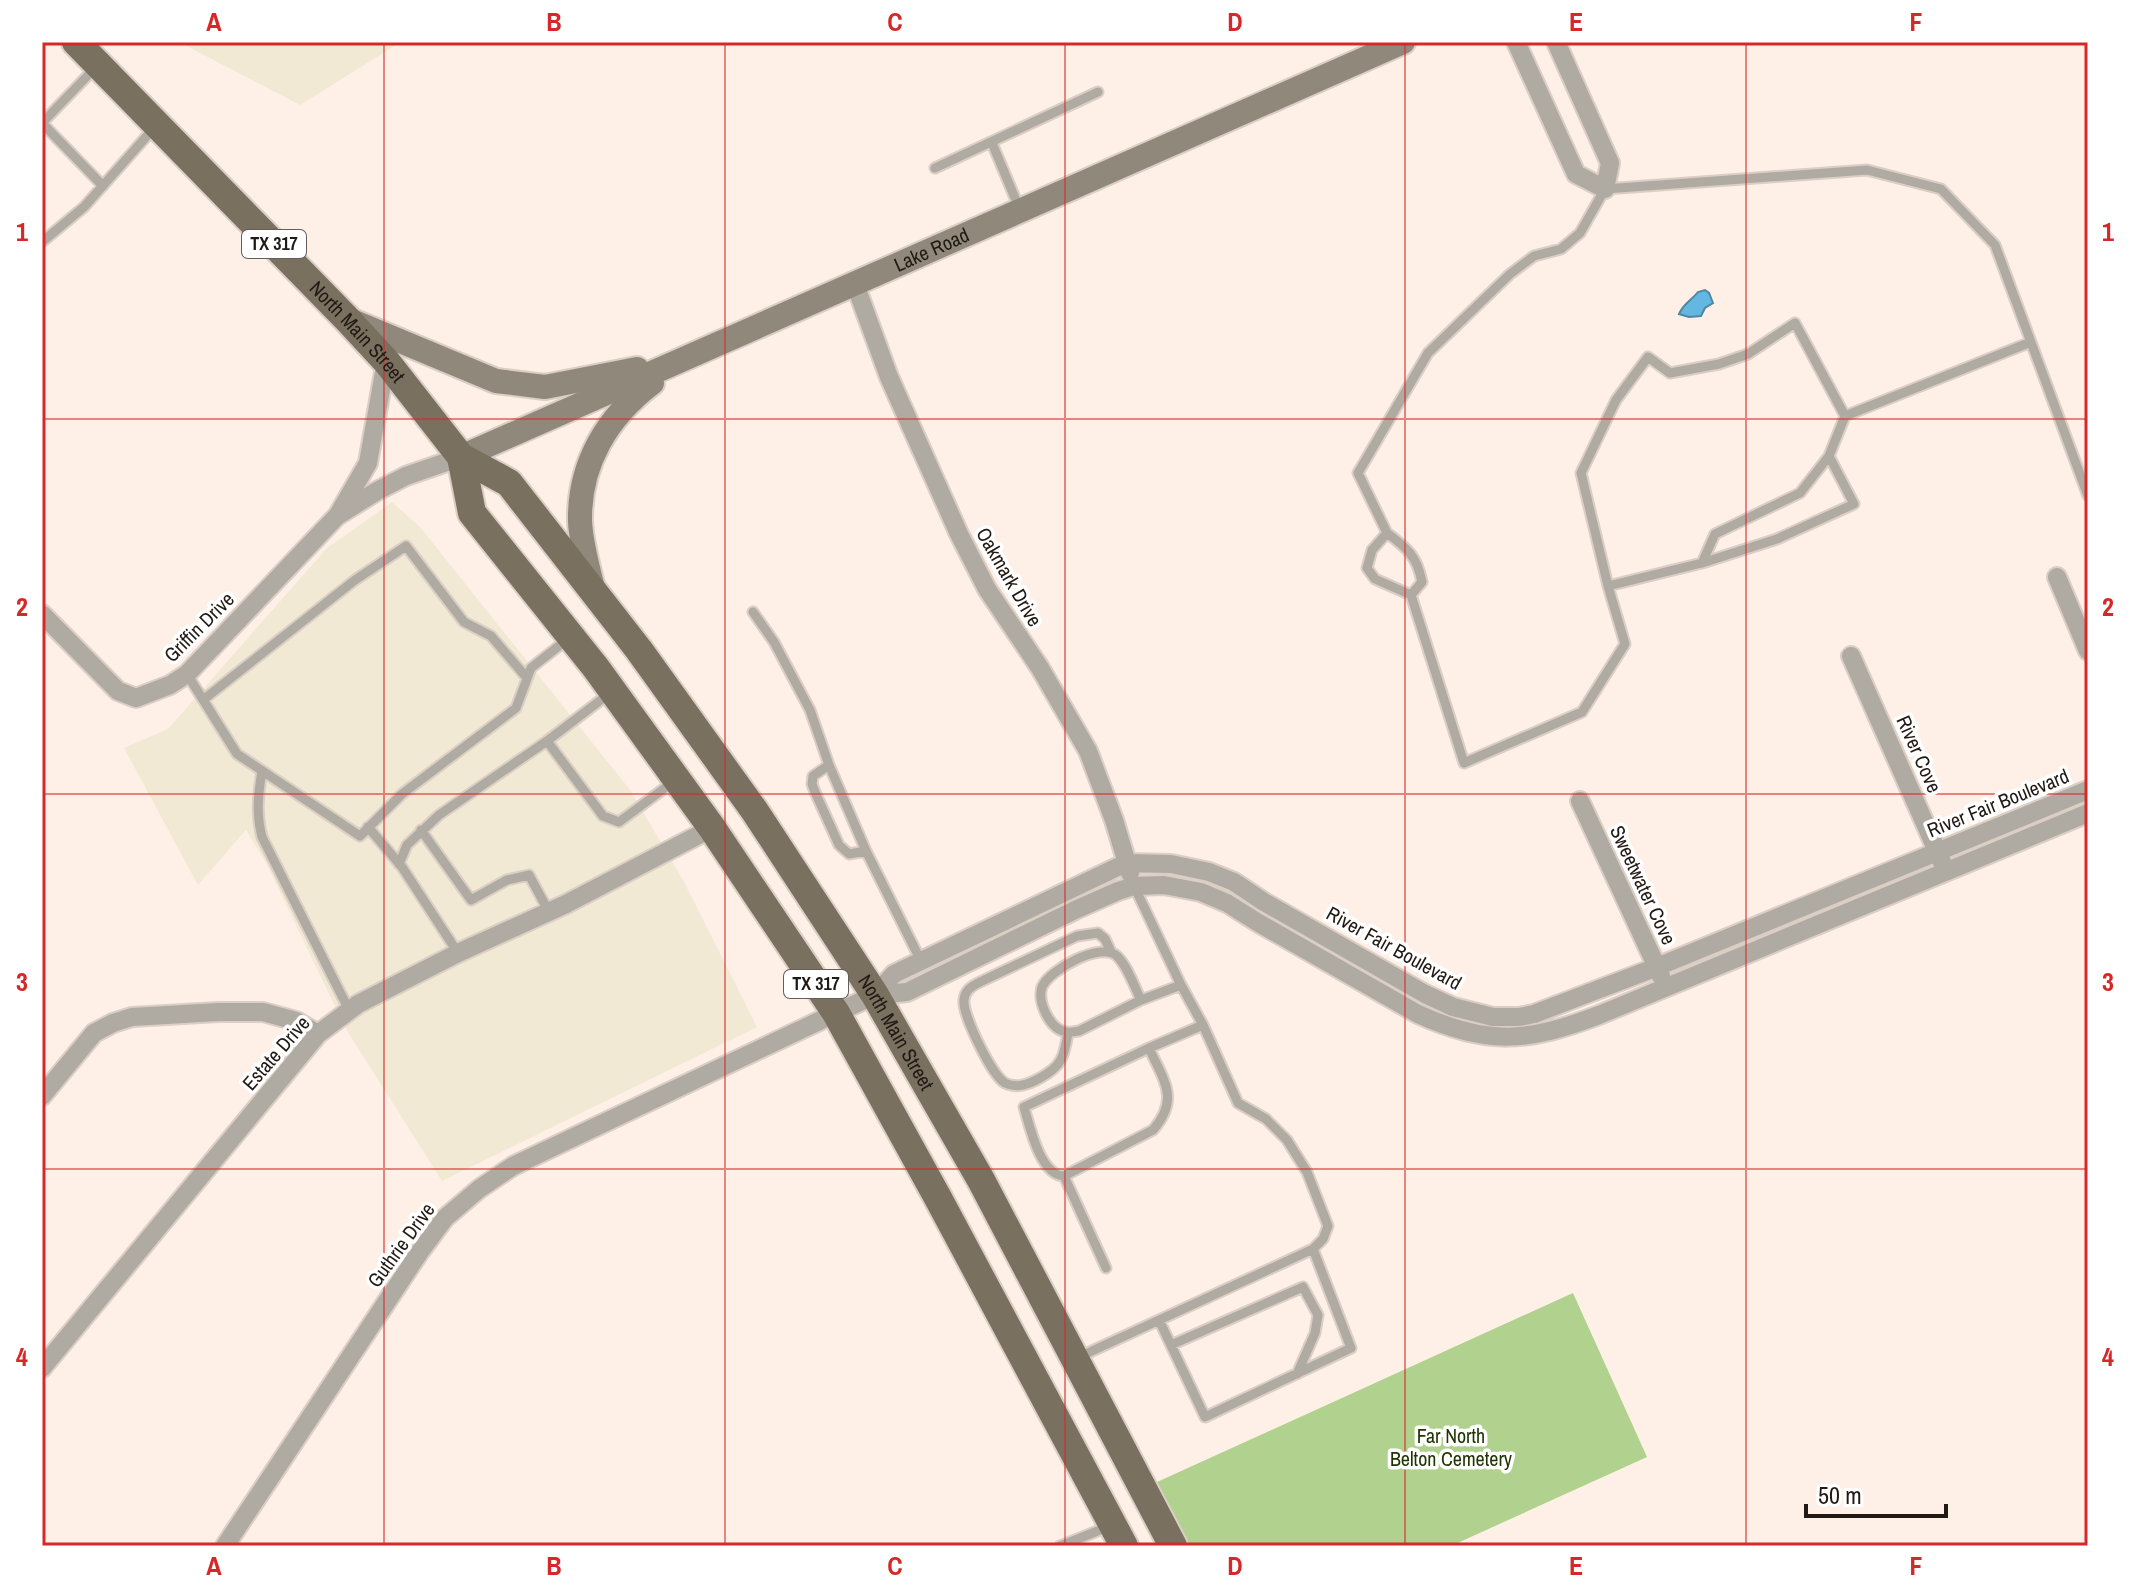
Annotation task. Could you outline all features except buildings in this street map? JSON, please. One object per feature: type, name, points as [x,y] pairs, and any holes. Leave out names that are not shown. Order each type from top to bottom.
[{"type":"main road","name":"North Main Street","points":[[76,42],[348,320],[386,361],[461,457],[509,483],[647,661],[754,810],[875,995],[981,1180],[1173,1546]]},
{"type":"main road","name":"Lake Road","points":[[461,457],[1403,42]]},
{"type":"main road","points":[[348,320],[496,381],[545,387],[683,360]]},
{"type":"main road","points":[[594,592],[580,524],[581,494],[590,460],[609,425],[632,398],[683,360]]},
{"type":"main road","name":"North Main Street","points":[[461,457],[472,513],[613,691],[712,828],[836,1013],[1119,1535]]},
{"type":"street","points":[[1516,42],[1576,174],[1605,189],[1610,163],[1556,42]]},
{"type":"street","points":[[1557,133],[1589,118]]},
{"type":"street","name":"Oakmark Drive","points":[[855,284],[889,377],[959,534],[987,589],[1040,668],[1088,751],[1134,886]]},
{"type":"street","name":"Griffin Drive","points":[[42,614],[118,691],[136,698],[170,685],[187,674],[337,516],[368,463],[386,361]]},
{"type":"street","name":"Griffin Drive","points":[[337,516],[406,476],[461,457]]},
{"type":"street","points":[[2057,577],[2088,651]]},
{"type":"street","name":"River Cove","points":[[1851,656],[1945,871]]},
{"type":"street","name":"River Fair Boulevard","points":[[875,995],[894,974],[1126,863],[1171,864],[1209,872],[1234,882],[1425,994],[1453,1007],[1493,1017],[1519,1017],[1657,967],[2088,790]]},
{"type":"street","name":"Sweetwater Cove","points":[[1580,801],[1667,987]]},
{"type":"street","name":"River Fair Boulevard","points":[[836,1013],[875,995],[907,992],[1075,910],[1134,886],[1164,885],[1201,892],[1227,903],[1418,1014],[1446,1027],[1475,1035],[1512,1038],[1572,1025],[2088,813]]},
{"type":"street","name":"Estate Drive","points":[[42,1368],[318,1034],[358,1004],[458,953],[549,912],[712,828]]},
{"type":"street","points":[[42,1096],[94,1033],[132,1017],[263,1012],[296,1021],[318,1034]]},
{"type":"street","name":"Guthrie Drive","points":[[234,1542],[419,1253],[445,1218],[513,1166],[836,1013]]},
{"type":"street","points":[[1488,1036],[1493,1017]]},
{"type":"lane","points":[[99,65],[42,123],[103,186]]},
{"type":"lane","points":[[935,168],[1098,92]]},
{"type":"lane","points":[[42,242],[84,207],[157,125]]},
{"type":"lane","points":[[992,143],[1021,211]]},
{"type":"lane","points":[[1411,595],[1422,582],[1420,568],[1410,550],[1387,533],[1358,473],[1428,353],[1510,274],[1534,256],[1561,249],[1580,233],[1605,189],[1867,170],[1941,189],[1995,245],[2088,496]]},
{"type":"lane","points":[[1387,533],[1372,550],[1367,568],[1375,579],[1411,595],[1464,763],[1582,712],[1625,644],[1581,473],[1616,400],[1648,357],[1670,373],[1719,364],[1748,354],[1795,323],[1845,416]]},
{"type":"lane","points":[[1702,563],[1715,534],[1800,493],[1829,456],[1845,416],[2031,342]]},
{"type":"lane","points":[[1608,586],[1702,563],[1777,539],[1854,504],[1829,456]]},
{"type":"lane","points":[[203,700],[355,580],[406,546],[464,622],[491,636],[527,678]]},
{"type":"lane","points":[[753,612],[774,642],[810,710],[829,765],[866,851],[921,961]]},
{"type":"lane","points":[[187,674],[237,754],[360,836],[402,794],[516,708],[531,668],[572,636]]},
{"type":"lane","points":[[399,864],[407,845],[439,815],[547,741],[613,691]]},
{"type":"lane","points":[[547,741],[603,816],[619,822],[677,779]]},
{"type":"lane","points":[[829,765],[813,776],[815,792],[839,845],[849,854],[866,851]]},
{"type":"lane","points":[[262,771],[257,802],[262,837],[349,1010]]},
{"type":"lane","points":[[368,827],[399,864],[458,953]]},
{"type":"lane","points":[[421,830],[471,900],[507,880],[529,875],[549,912]]},
{"type":"lane","points":[[1075,1358],[1313,1249],[1323,1239],[1328,1226],[1307,1172],[1287,1140],[1266,1119],[1238,1103],[1134,886]]},
{"type":"lane","points":[[1068,1033],[1065,1054],[1056,1067],[1024,1085],[1006,1084],[991,1066],[965,1011],[966,994],[974,985],[1077,936],[1092,932],[1105,939],[1111,952],[1124,966],[1141,1000]]},
{"type":"lane","points":[[1111,952],[1086,955],[1054,974],[1042,988],[1042,1005],[1055,1027],[1068,1033],[1079,1031],[1141,1000],[1181,985]]},
{"type":"lane","points":[[1149,1048],[1167,1088],[1168,1108],[1153,1130],[1064,1176],[1057,1176],[1049,1170],[1035,1144],[1024,1107],[1149,1048],[1203,1025]]},
{"type":"lane","points":[[1064,1176],[1106,1268]]},
{"type":"lane","points":[[1159,1320],[1205,1417],[1351,1348],[1313,1249]]},
{"type":"lane","points":[[1171,1345],[1303,1287],[1318,1315],[1315,1333],[1297,1374]]},
{"type":"lane","points":[[1060,1546],[1119,1535]]},
{"type":"shaded area","points":[[179,42],[401,42],[300,105]]},
{"type":"shaded area","points":[[392,502],[420,527],[630,790],[682,878],[757,1027],[442,1181],[346,1029],[265,861],[246,830],[198,885],[124,748],[168,729],[326,549]]},
{"type":"green space","name":"Far North Belton Cemetery","points":[[1573,1293],[1647,1457],[1451,1546],[1186,1546],[1157,1482]]},
{"type":"water","points":[[1705,290],[1713,303],[1705,308],[1701,316],[1679,314],[1698,292]]}]
